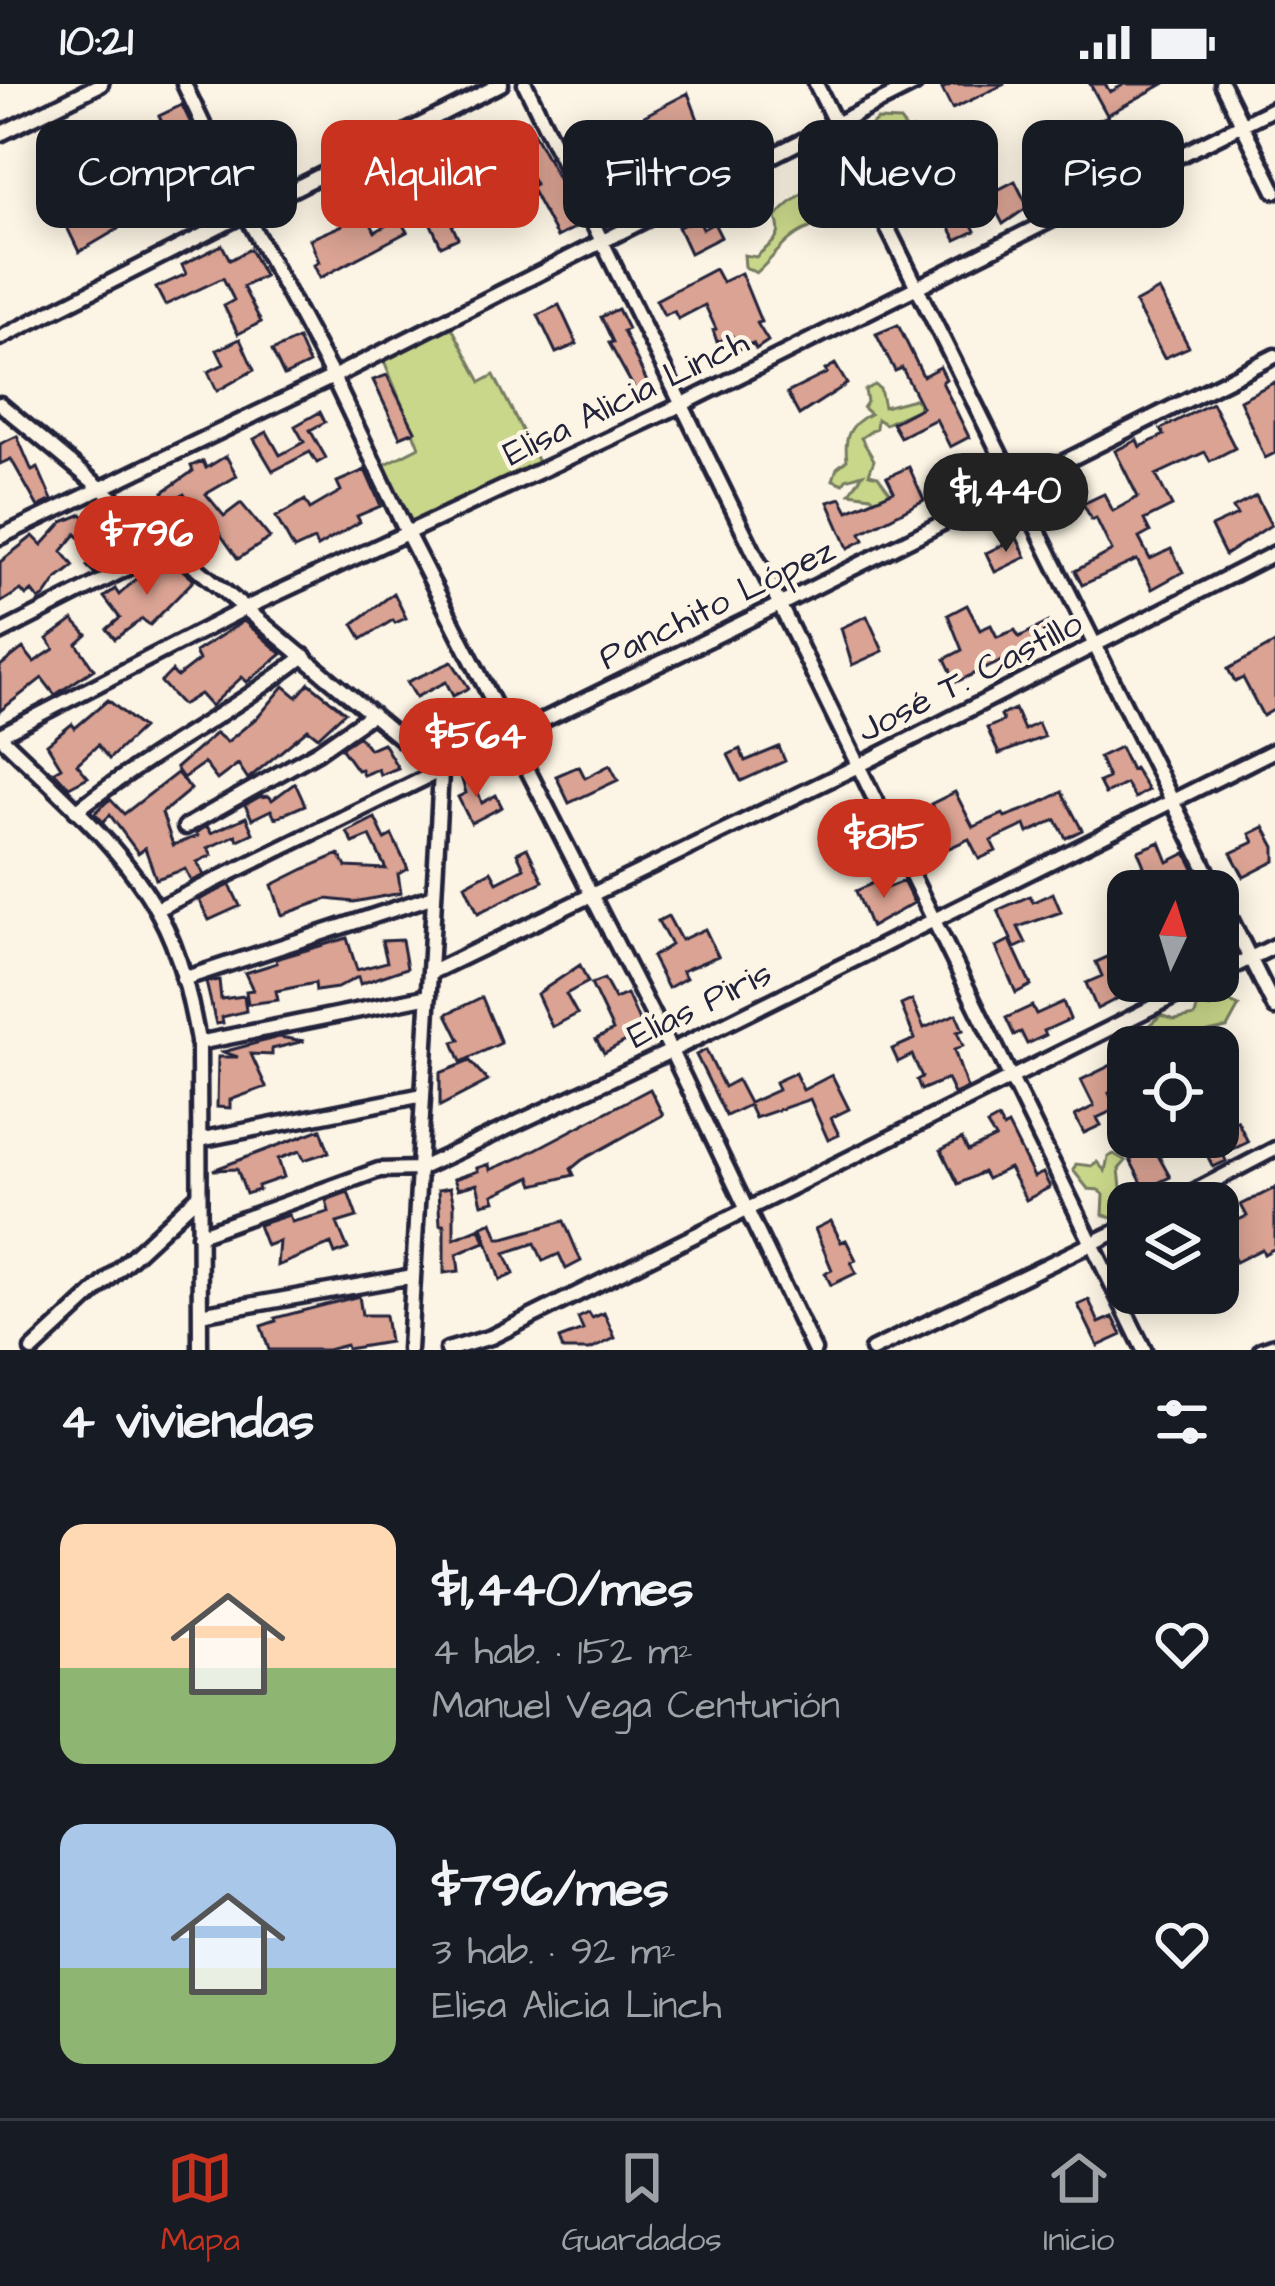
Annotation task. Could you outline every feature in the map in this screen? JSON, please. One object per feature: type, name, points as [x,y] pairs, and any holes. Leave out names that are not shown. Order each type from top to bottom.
[{"type":"street","points":[[0,134],[101,84]]},
{"type":"street","points":[[184,84],[201,120]]},
{"type":"street","points":[[297,187],[501,84]]},
{"type":"street","points":[[525,84],[1144,1350]]},
{"type":"street","points":[[816,84],[834,120]]},
{"type":"street","points":[[841,120],[915,84]]},
{"type":"street","points":[[1222,84],[1275,191]]},
{"type":"street","name":"Elisa Alicia Linch","points":[[0,735],[246,608],[681,405],[1275,108]]},
{"type":"street","points":[[0,537],[333,377],[798,142]]},
{"type":"street","points":[[0,338],[216,228]]},
{"type":"street","points":[[253,228],[593,894],[814,1350]]},
{"type":"street","points":[[886,228],[1206,870]]},
{"type":"street","name":"Panchito López","points":[[157,909],[1275,356]]},
{"type":"street","points":[[0,404],[441,772],[410,1350]]},
{"type":"street","points":[[0,633],[170,547]]},
{"type":"street","name":"José T. Castillo","points":[[430,973],[858,766],[1275,553]]},
{"type":"street","points":[[76,811],[260,691],[304,656]]},
{"type":"street","points":[[184,827],[319,751],[373,714]]},
{"type":"street","points":[[0,735],[141,883],[157,909],[183,979],[198,1043],[200,1350]]},
{"type":"street","name":"Elías Piris","points":[[200,1235],[379,1170],[419,1169],[671,1051],[1275,751]]},
{"type":"street","points":[[183,979],[434,896]]},
{"type":"street","points":[[1239,936],[1275,1008]]},
{"type":"street","points":[[1239,964],[1275,946]]},
{"type":"street","points":[[198,1043],[429,996]]},
{"type":"street","points":[[470,1350],[1163,1002]]},
{"type":"street","points":[[199,1140],[423,1095]]},
{"type":"street","points":[[1212,1182],[1275,1149]]},
{"type":"street","points":[[32,1350],[200,1195]]},
{"type":"street","points":[[872,1350],[1107,1236]]},
{"type":"street","points":[[200,1314],[413,1276]]},
{"type":"street","points":[[446,1350],[490,1337]]},
{"type":"street","points":[[1261,1350],[1275,1345]]},
{"type":"green space","points":[[798,196],[798,228],[810,228],[787,242],[756,273],[745,267],[744,255],[756,257],[775,240],[776,218]]},
{"type":"green space","points":[[450,324],[481,382],[494,375],[540,466],[412,526],[384,465],[419,447],[383,358]]},
{"type":"green space","points":[[875,385],[884,407],[914,399],[919,403],[918,409],[885,424],[877,419],[876,428],[861,438],[874,460],[869,474],[878,476],[893,496],[879,505],[871,496],[850,493],[863,474],[843,484],[833,480],[837,468],[847,460],[849,433],[870,414],[863,408],[865,390]]},
{"type":"green space","points":[[1225,1002],[1239,1006],[1228,1026],[1148,1026],[1161,1015],[1175,1020],[1195,1016],[1198,1004],[1210,1008]]},
{"type":"green space","points":[[1108,1158],[1126,1161],[1119,1169],[1120,1182],[1107,1182],[1107,1216],[1103,1215],[1104,1195],[1088,1189],[1073,1170],[1076,1164],[1097,1162],[1105,1171]]},
{"type":"building","points":[[953,84],[1005,84],[952,109],[942,89]]},
{"type":"building","points":[[1090,84],[1105,84],[1110,92],[1125,84],[1163,84],[1107,115]]},
{"type":"building","points":[[688,93],[698,120],[646,120],[644,116]]},
{"type":"building","points":[[182,105],[189,120],[161,120],[159,116]]},
{"type":"building","points":[[539,143],[563,188],[563,228],[574,228],[557,237],[539,204]]},
{"type":"building","points":[[1015,181],[1022,195],[1022,211],[1003,224],[998,214],[998,190]]},
{"type":"building","points":[[67,228],[117,228],[118,229],[79,252]]},
{"type":"building","points":[[336,228],[373,228],[375,232],[405,228],[407,232],[320,278],[310,239]]},
{"type":"building","points":[[433,228],[453,228],[458,238],[441,246]]},
{"type":"building","points":[[678,228],[716,228],[721,237],[690,253]]},
{"type":"building","points":[[950,228],[974,228],[975,231],[956,240]]},
{"type":"building","points":[[222,245],[230,260],[250,249],[264,276],[243,287],[261,322],[238,334],[224,306],[234,300],[223,278],[165,305],[156,288],[186,274],[182,265]]},
{"type":"building","points":[[715,269],[722,282],[741,273],[768,341],[756,349],[753,343],[739,349],[732,336],[717,342],[705,305],[678,319],[674,311],[664,315],[656,300]]},
{"type":"building","points":[[1159,290],[1189,347],[1164,358],[1135,303]]},
{"type":"building","points":[[559,305],[577,344],[556,353],[538,315]]},
{"type":"building","points":[[618,309],[648,384],[635,390],[609,343],[613,342],[601,317]]},
{"type":"building","points":[[898,325],[923,376],[940,367],[946,379],[942,382],[969,437],[950,447],[936,419],[900,437],[892,423],[922,407],[902,368],[895,371],[876,334]]},
{"type":"building","points":[[240,339],[254,370],[217,391],[208,372],[224,364],[217,350]]},
{"type":"building","points":[[298,339],[309,364],[284,376],[272,351]]},
{"type":"building","points":[[835,364],[847,384],[799,415],[787,393]]},
{"type":"building","points":[[387,375],[415,431],[400,437],[373,380]]},
{"type":"building","points":[[1275,382],[1275,453],[1265,458],[1240,400]]},
{"type":"building","points":[[1212,403],[1235,448],[1210,461],[1205,452],[1156,475],[1172,506],[1144,520],[1150,532],[1139,538],[1150,559],[1171,549],[1183,572],[1152,589],[1137,560],[1082,585],[1075,571],[1112,551],[1096,518],[1092,520],[1083,504],[1104,494],[1113,511],[1138,497],[1115,451],[1137,440],[1140,447],[1164,435],[1161,429]]},
{"type":"building","points":[[320,412],[325,422],[310,430],[326,458],[317,463],[310,452],[273,471],[254,439],[267,432],[280,455],[304,442],[295,426]]},
{"type":"building","points":[[17,436],[32,471],[38,468],[52,500],[38,507],[11,459],[0,464],[0,444]]},
{"type":"building","points":[[226,456],[237,476],[206,494],[224,516],[241,503],[270,538],[238,559],[198,503],[192,507],[184,494],[170,503],[163,492],[193,471],[191,466],[203,461],[206,468]]},
{"type":"building","points":[[909,467],[924,500],[861,533],[864,540],[848,548],[828,502],[841,498],[848,511],[894,491],[887,477]]},
{"type":"building","points":[[365,470],[381,506],[357,516],[360,522],[317,547],[314,540],[294,549],[276,517],[305,500],[310,509],[341,491],[337,482]]},
{"type":"building","points":[[1256,496],[1271,525],[1225,555],[1211,527],[1237,515],[1233,508]]},
{"type":"building","points":[[111,510],[121,519],[115,526],[129,541],[102,569],[94,573],[87,566],[97,556],[76,534],[62,551],[74,566],[45,596],[39,600],[32,591],[26,596],[21,590],[0,603],[0,562],[33,536],[42,545],[63,522],[82,514],[89,521],[99,512],[104,518]]},
{"type":"building","points":[[1017,538],[1026,557],[995,572],[986,553]]},
{"type":"building","points":[[170,559],[194,580],[150,625],[142,619],[115,639],[107,629],[120,618],[104,597],[115,589],[119,595],[138,577],[144,584]]},
{"type":"building","points":[[394,593],[406,618],[393,620],[362,639],[353,624]]},
{"type":"building","points":[[967,605],[980,630],[991,625],[997,637],[1015,630],[1019,637],[1049,622],[1055,637],[956,682],[945,659],[962,650],[948,615]]},
{"type":"building","points":[[867,616],[883,651],[852,665],[841,628]]},
{"type":"building","points":[[73,620],[87,635],[77,644],[94,669],[55,695],[42,678],[0,711],[0,666],[23,648],[34,662],[54,649],[47,639]]},
{"type":"building","points":[[244,621],[282,654],[247,682],[242,677],[211,706],[200,694],[182,705],[161,682],[172,671],[177,677],[199,660],[195,652]]},
{"type":"building","points":[[1275,643],[1275,709],[1263,716],[1243,678],[1235,682],[1228,669]]},
{"type":"building","points":[[452,662],[469,688],[453,696],[446,682],[416,697],[407,682]]},
{"type":"building","points":[[309,683],[345,712],[318,737],[308,729],[248,779],[238,764],[217,780],[204,763],[183,778],[176,768],[216,733],[227,742],[259,716],[284,686],[297,697]]},
{"type":"building","points":[[108,700],[142,728],[109,759],[98,745],[77,764],[88,777],[69,787],[54,771],[61,767],[47,744]]},
{"type":"building","points":[[1015,709],[1024,730],[1038,723],[1044,737],[999,754],[987,728]]},
{"type":"building","points":[[359,736],[369,749],[383,743],[398,768],[363,775],[341,748]]},
{"type":"building","points":[[779,747],[785,761],[741,781],[728,755],[740,749],[745,761]]},
{"type":"building","points":[[1120,747],[1148,790],[1135,798],[1126,784],[1105,794],[1099,782],[1108,778],[1099,757]]},
{"type":"building","points":[[610,765],[618,780],[569,803],[556,776],[579,766],[585,778]]},
{"type":"building","points":[[470,770],[482,803],[496,795],[502,807],[471,823],[458,797],[466,793],[460,773]]},
{"type":"building","points":[[177,773],[191,789],[162,813],[173,845],[198,836],[207,826],[211,833],[246,817],[253,833],[208,848],[212,855],[197,862],[204,875],[191,881],[185,869],[156,879],[145,848],[138,853],[110,815],[103,822],[95,813],[110,799],[124,814]]},
{"type":"building","points":[[295,783],[305,805],[275,818],[271,810],[252,819],[245,805],[259,797],[272,800]]},
{"type":"building","points":[[955,792],[973,827],[1062,792],[1082,830],[1066,838],[1056,820],[1028,833],[1025,825],[991,841],[996,851],[979,859],[969,839],[949,848],[931,804]]},
{"type":"building","points":[[375,818],[385,839],[392,835],[408,869],[398,874],[401,893],[354,902],[327,899],[282,915],[272,885],[304,869],[339,854],[346,867],[386,869],[370,836],[353,843],[347,832]]},
{"type":"building","points":[[1264,827],[1275,847],[1275,861],[1244,877],[1231,853],[1254,842],[1250,834]]},
{"type":"building","points":[[1160,842],[1168,862],[1186,853],[1194,870],[1135,870],[1144,866],[1138,851]]},
{"type":"building","points":[[527,848],[543,881],[478,913],[465,885],[491,871],[497,882],[524,868],[517,853]]},
{"type":"building","points":[[880,880],[884,889],[903,881],[914,903],[871,927],[856,891]]},
{"type":"building","points":[[230,885],[240,906],[209,920],[199,900]]},
{"type":"building","points":[[1053,893],[1061,912],[1018,927],[1026,943],[1015,948],[998,910],[1030,896],[1033,902]]},
{"type":"building","points":[[668,916],[681,940],[705,929],[718,956],[682,971],[686,978],[668,988],[652,957],[671,945],[658,921]]},
{"type":"building","points":[[347,938],[357,970],[387,962],[382,941],[402,940],[407,968],[360,984],[358,977],[337,988],[316,991],[315,983],[276,991],[278,1000],[248,1004],[246,991],[253,990],[245,973]]},
{"type":"building","points":[[1010,940],[1031,985],[1016,993],[996,947]]},
{"type":"building","points":[[1107,957],[1111,1002],[1097,1009],[1086,983],[1102,976],[1096,962]]},
{"type":"building","points":[[580,965],[588,982],[566,994],[577,1014],[552,1027],[537,994]]},
{"type":"building","points":[[604,979],[615,999],[627,994],[647,1039],[637,1044],[633,1037],[604,1053],[596,1039],[613,1030],[591,984]]},
{"type":"building","points":[[219,980],[221,999],[244,996],[246,1011],[222,1017],[223,1023],[216,1024],[206,982]]},
{"type":"building","points":[[482,997],[501,1043],[461,1062],[453,1042],[460,1040],[447,1014]]},
{"type":"building","points":[[912,1000],[924,1028],[956,1014],[963,1046],[954,1050],[967,1088],[954,1094],[947,1079],[921,1090],[917,1080],[922,1077],[912,1055],[898,1062],[892,1049],[915,1039],[901,1005]]},
{"type":"building","points":[[1063,1002],[1070,1019],[1027,1044],[1021,1032],[1014,1035],[1006,1018],[1032,1006],[1036,1014]]},
{"type":"building","points":[[279,1037],[304,1041],[272,1049],[272,1055],[251,1054],[266,1087],[230,1100],[230,1108],[217,1107],[218,1057],[238,1057],[223,1052]]},
{"type":"building","points":[[706,1050],[724,1087],[737,1080],[749,1103],[778,1090],[775,1082],[795,1073],[803,1090],[832,1075],[849,1109],[831,1118],[839,1135],[828,1140],[810,1099],[755,1118],[749,1105],[726,1116],[696,1055]]},
{"type":"building","points":[[470,1061],[488,1081],[440,1106],[440,1073]]},
{"type":"building","points":[[1107,1067],[1107,1113],[1097,1118],[1101,1125],[1084,1133],[1075,1116],[1094,1106],[1081,1080]]},
{"type":"building","points":[[650,1089],[663,1115],[582,1160],[571,1169],[574,1175],[534,1185],[531,1177],[493,1195],[495,1201],[482,1204],[477,1184],[458,1189],[454,1179],[521,1157]]},
{"type":"building","points":[[998,1119],[1003,1128],[1008,1125],[1034,1177],[1043,1173],[1050,1187],[1026,1200],[1009,1168],[987,1179],[983,1172],[958,1184],[941,1150],[962,1139],[968,1151],[995,1138],[987,1125]]},
{"type":"building","points":[[1239,1124],[1248,1142],[1239,1146]]},
{"type":"building","points":[[321,1129],[329,1152],[304,1160],[300,1151],[278,1159],[284,1177],[258,1186],[259,1190],[246,1194],[237,1169],[213,1170]]},
{"type":"building","points":[[1160,1158],[1170,1177],[1141,1182],[1130,1160]]},
{"type":"building","points":[[1208,1158],[1225,1158],[1226,1161],[1213,1167]]},
{"type":"building","points":[[450,1188],[454,1239],[480,1228],[485,1242],[457,1254],[459,1271],[444,1273],[438,1190]]},
{"type":"building","points":[[1275,1188],[1275,1248],[1239,1260],[1239,1220],[1247,1216],[1241,1205]]},
{"type":"building","points":[[348,1192],[357,1217],[337,1223],[348,1249],[335,1254],[331,1244],[277,1266],[279,1241],[266,1246],[258,1225],[289,1215],[292,1222],[329,1212],[326,1200]]},
{"type":"building","points":[[564,1221],[581,1261],[566,1269],[559,1254],[543,1261],[535,1243],[505,1253],[514,1274],[500,1280],[482,1226],[492,1222],[498,1238],[504,1238]]},
{"type":"building","points":[[831,1221],[856,1260],[851,1262],[856,1273],[831,1285],[825,1273],[832,1270],[815,1229]]},
{"type":"building","points":[[359,1296],[362,1315],[385,1315],[389,1342],[347,1349],[346,1345],[327,1350],[269,1350],[261,1326]]},
{"type":"building","points":[[1089,1300],[1099,1323],[1113,1317],[1122,1335],[1098,1346],[1078,1305]]},
{"type":"building","points":[[589,1313],[592,1318],[604,1313],[615,1338],[590,1350],[563,1350],[559,1339],[583,1330],[578,1318]]}]
